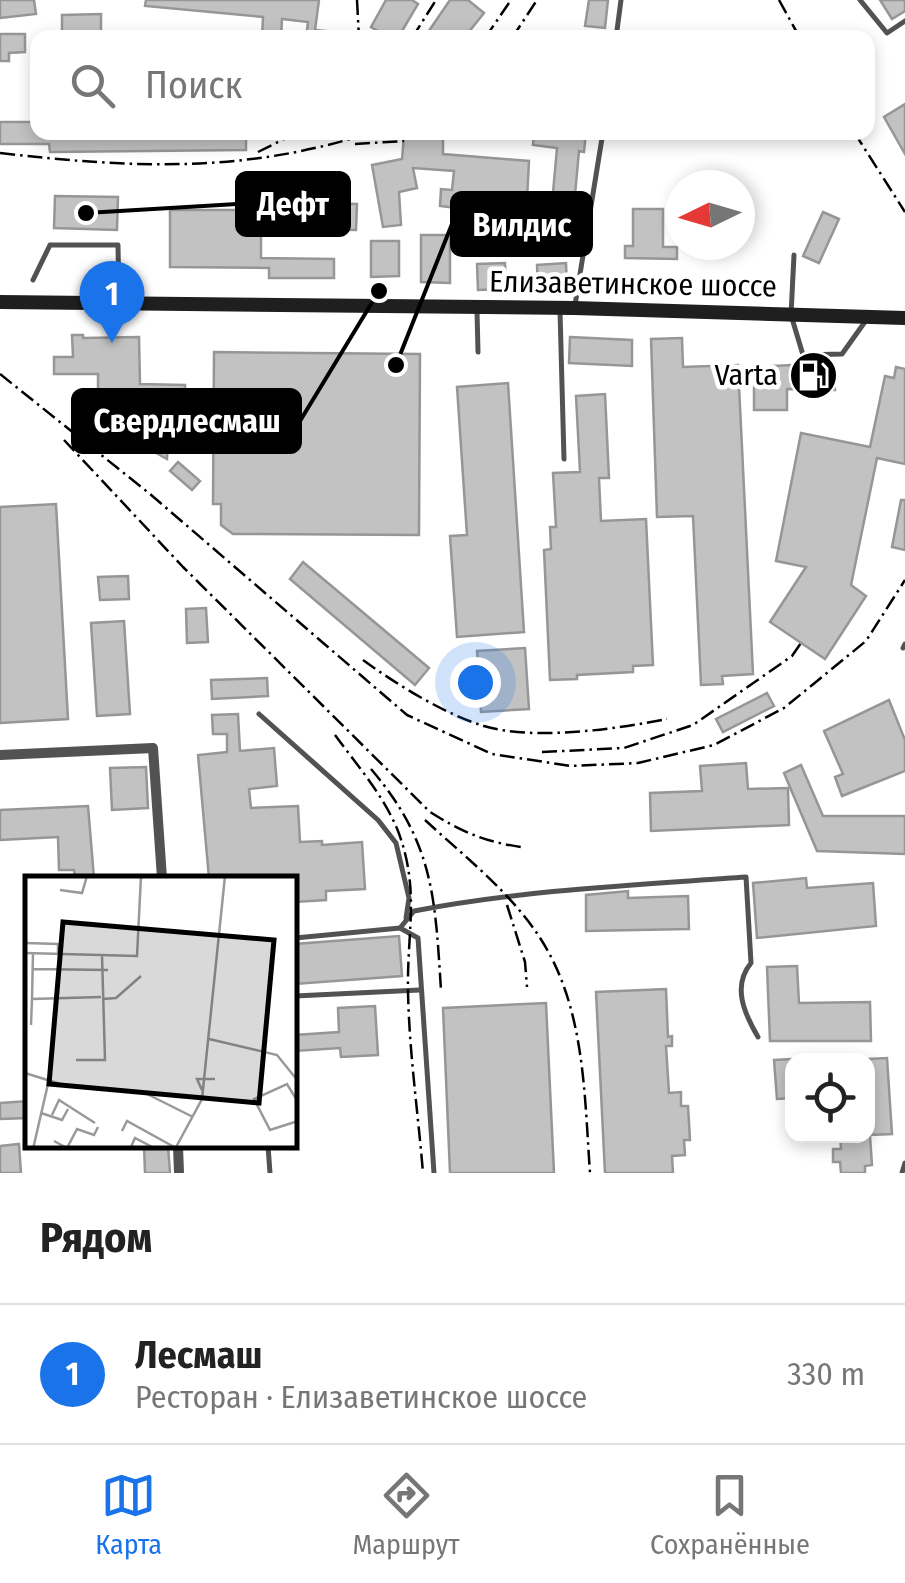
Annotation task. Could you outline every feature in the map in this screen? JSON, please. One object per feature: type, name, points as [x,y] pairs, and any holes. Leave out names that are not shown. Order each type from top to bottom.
[{"type":"main road","name":"Елизаветинское шоссе","points":[[0,302],[567,308],[905,318]]},
{"type":"street","points":[[0,754],[153,748],[162,876]]},
{"type":"street","points":[[178,1148],[180,1173]]},
{"type":"lane","points":[[617,30],[621,0]]},
{"type":"lane","points":[[860,0],[887,32],[905,21]]},
{"type":"lane","points":[[564,458],[567,308],[601,140]]},
{"type":"lane","points":[[33,280],[50,245],[118,245],[120,304]]},
{"type":"lane","points":[[794,255],[791,316],[803,355],[842,354],[869,317]]},
{"type":"lane","points":[[477,308],[478,352]]},
{"type":"lane","points":[[259,714],[378,820],[396,843],[409,898],[403,925]]},
{"type":"lane","points":[[298,938],[403,925],[414,911],[542,892],[746,876],[751,963],[745,970],[740,992],[747,1018],[758,1037]]},
{"type":"lane","points":[[403,925],[418,938],[434,1173]]},
{"type":"lane","points":[[298,996],[420,990]]},
{"type":"lane","points":[[268,1148],[270,1173]]},
{"type":"lane","points":[[902,1173],[905,1163]]},
{"type":"building","points":[[0,0],[34,0],[36,14],[0,18]]},
{"type":"building","points":[[146,0],[319,0],[315,30],[307,30],[308,22],[282,19],[281,30],[262,30],[263,17],[145,6]]},
{"type":"building","points":[[386,0],[412,0],[418,4],[403,30],[371,27]]},
{"type":"building","points":[[450,0],[468,0],[484,13],[470,30],[429,30]]},
{"type":"building","points":[[589,0],[608,0],[605,28],[585,26]]},
{"type":"building","points":[[880,0],[905,0],[905,11],[892,19]]},
{"type":"building","points":[[101,14],[101,30],[62,30],[62,15]]},
{"type":"building","points":[[0,34],[25,34],[25,52],[9,53],[9,61],[0,61]]},
{"type":"building","points":[[905,104],[905,154],[884,117]]},
{"type":"building","points":[[0,122],[30,122],[30,140],[246,140],[246,150],[50,152],[49,144],[0,144]]},
{"type":"building","points":[[404,140],[443,140],[443,154],[529,161],[527,200],[467,195],[465,209],[440,206],[441,189],[452,190],[454,171],[413,168],[417,188],[399,192],[401,225],[383,227],[372,165],[402,159]]},
{"type":"building","points":[[533,140],[585,140],[584,152],[579,151],[571,239],[549,237],[557,148],[533,145]]},
{"type":"building","points":[[55,196],[118,197],[117,230],[54,228]]},
{"type":"building","points":[[280,202],[357,204],[356,230],[279,229]]},
{"type":"building","points":[[633,209],[663,209],[665,259],[625,258],[625,246],[633,246]]},
{"type":"building","points":[[170,210],[261,210],[261,258],[334,259],[334,278],[269,278],[269,268],[170,267]]},
{"type":"building","points":[[823,212],[839,219],[819,263],[803,256]]},
{"type":"building","points":[[421,235],[450,235],[450,283],[421,282]]},
{"type":"building","points":[[371,241],[399,241],[399,276],[371,277]]},
{"type":"building","points":[[505,263],[506,289],[478,290],[477,264]]},
{"type":"building","points":[[566,263],[567,288],[538,289],[537,265]]},
{"type":"building","points":[[72,335],[139,337],[140,384],[185,385],[185,410],[169,410],[167,459],[140,444],[141,426],[101,423],[103,401],[98,401],[98,374],[54,374],[54,357],[73,357]]},
{"type":"building","points":[[570,337],[632,340],[632,366],[569,363]]},
{"type":"building","points":[[682,338],[683,367],[738,365],[753,674],[722,676],[723,684],[701,685],[693,516],[657,517],[651,339]]},
{"type":"building","points":[[214,352],[420,354],[419,535],[233,534],[221,525],[221,504],[213,504]]},
{"type":"building","points":[[833,365],[835,390],[787,389],[787,410],[754,410],[754,367]]},
{"type":"building","points":[[896,367],[905,369],[905,464],[877,458],[851,585],[866,596],[825,659],[770,622],[806,567],[776,561],[801,433],[870,447],[885,376],[894,378]]},
{"type":"building","points":[[508,383],[524,632],[457,637],[450,536],[467,535],[457,387]]},
{"type":"building","points":[[605,394],[609,478],[599,478],[601,521],[646,519],[653,665],[633,666],[633,672],[550,680],[544,550],[551,549],[550,527],[556,527],[553,473],[580,472],[576,396]]},
{"type":"building","points":[[178,462],[200,481],[192,490],[170,471]]},
{"type":"building","points":[[901,500],[905,500],[905,550],[892,547]]},
{"type":"building","points":[[56,504],[68,719],[0,723],[0,507]]},
{"type":"building","points":[[303,562],[429,668],[415,685],[290,579]]},
{"type":"building","points":[[128,576],[129,599],[100,600],[98,577]]},
{"type":"building","points":[[206,608],[208,642],[187,643],[186,609]]},
{"type":"building","points":[[124,621],[130,714],[97,716],[91,623]]},
{"type":"building","points":[[525,648],[529,709],[481,712],[477,651]]},
{"type":"building","points":[[267,678],[268,696],[212,699],[211,680]]},
{"type":"building","points":[[767,693],[774,706],[723,732],[716,719]]},
{"type":"building","points":[[889,700],[905,740],[905,771],[842,796],[835,777],[843,774],[824,731]]},
{"type":"building","points":[[238,714],[240,751],[274,748],[277,786],[249,789],[251,808],[298,806],[300,842],[362,842],[365,889],[326,891],[326,900],[298,902],[298,876],[209,876],[198,755],[227,752],[227,734],[213,734],[212,715]]},
{"type":"building","points":[[746,763],[748,789],[788,788],[789,825],[651,831],[650,793],[702,791],[700,766]]},
{"type":"building","points":[[801,765],[823,816],[905,816],[905,854],[817,851],[784,773]]},
{"type":"building","points":[[146,767],[148,808],[112,810],[110,768]]},
{"type":"building","points":[[88,806],[94,876],[75,876],[74,870],[59,870],[58,837],[0,840],[0,810]]},
{"type":"building","points":[[806,878],[807,888],[873,883],[876,926],[757,938],[753,883]]},
{"type":"building","points":[[628,891],[628,898],[688,896],[689,929],[586,931],[586,895]]},
{"type":"building","points":[[399,936],[402,976],[298,984],[298,944]]},
{"type":"building","points":[[797,966],[799,1003],[870,1002],[871,1041],[770,1041],[767,967]]},
{"type":"building","points":[[666,989],[668,1037],[672,1036],[672,1046],[666,1046],[669,1093],[681,1092],[681,1106],[688,1106],[690,1140],[684,1140],[685,1155],[672,1156],[673,1173],[605,1173],[596,992]]},
{"type":"building","points":[[546,1003],[554,1173],[450,1173],[443,1008]]},
{"type":"building","points":[[375,1006],[378,1055],[341,1057],[340,1048],[298,1051],[298,1035],[339,1032],[338,1008]]},
{"type":"building","points":[[887,1058],[892,1134],[875,1135],[875,1059]]},
{"type":"building","points":[[785,1059],[785,1098],[777,1099],[774,1060]]},
{"type":"building","points":[[25,1101],[25,1118],[0,1119],[0,1103]]},
{"type":"building","points":[[841,1143],[870,1143],[872,1165],[865,1166],[865,1173],[841,1173],[840,1162],[833,1162],[833,1149],[841,1149]]},
{"type":"building","points":[[19,1144],[21,1173],[0,1173],[0,1146]]},
{"type":"building","points":[[144,1148],[168,1148],[170,1173],[145,1173]]},
{"type":"railway","points":[[357,0],[359,30]]},
{"type":"railway","points":[[417,30],[436,0]]},
{"type":"railway","points":[[490,30],[511,0]]},
{"type":"railway","points":[[517,30],[537,0]]},
{"type":"railway","points":[[779,0],[796,30]]},
{"type":"railway","points":[[258,152],[282,140]]},
{"type":"railway","points":[[0,153],[96,162],[188,164],[279,155],[346,140]]},
{"type":"railway","points":[[859,140],[905,212]]},
{"type":"railway","points":[[355,144],[404,141]]},
{"type":"railway","points":[[0,374],[150,494],[407,715],[492,754],[571,766],[638,763],[714,745],[784,708],[866,641],[905,580]]},
{"type":"railway","points":[[64,440],[183,567],[430,812],[473,835],[521,847]]},
{"type":"railway","points":[[542,752],[624,748],[693,725],[792,656],[801,643]]},
{"type":"railway","points":[[363,660],[437,706],[469,721],[504,730],[575,732],[667,719]]},
{"type":"railway","points":[[335,735],[385,805],[405,852],[411,891],[409,1013],[423,1173]]},
{"type":"railway","points":[[371,769],[392,796],[419,847],[433,899],[441,990]]},
{"type":"railway","points":[[425,820],[510,899],[551,956],[573,1015],[579,1046],[590,1173]]},
{"type":"railway","points":[[507,905],[525,962],[527,987]]},
{"type":"place","name":"Дефт","points":[[86,213]]},
{"type":"place","name":"Свердлесмаш","points":[[379,291]]},
{"type":"place","name":"Лесмаш","points":[[112,343]]},
{"type":"place","name":"Вилдис","points":[[396,365]]},
{"type":"place","name":"Varta","points":[[813,375]]}]
